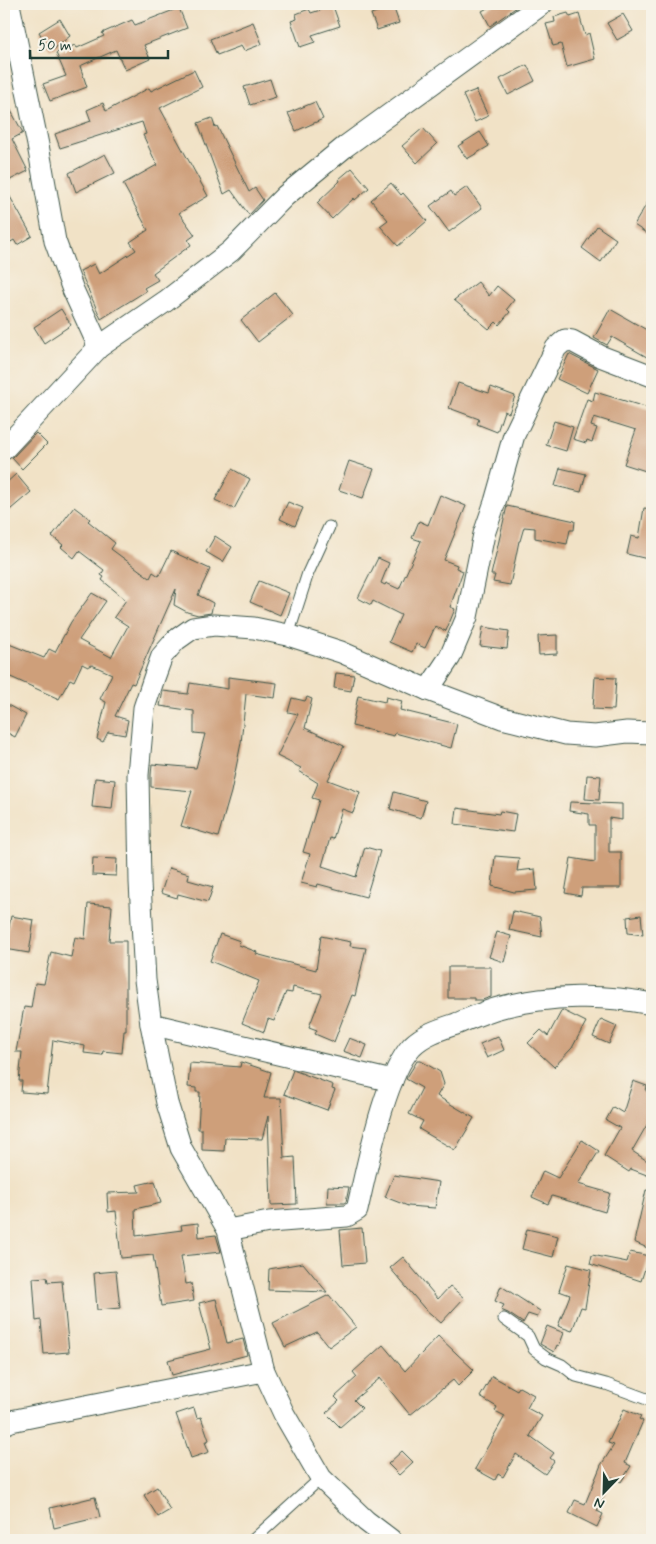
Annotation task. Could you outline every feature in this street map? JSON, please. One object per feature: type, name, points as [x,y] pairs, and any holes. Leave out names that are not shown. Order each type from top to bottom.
[{"type":"street","points":[[8,4],[38,145],[55,241],[73,290],[99,347]]},
{"type":"street","points":[[4,449],[99,347],[166,301],[231,251],[285,196],[346,146],[542,4]]},
{"type":"street","points":[[428,690],[450,657],[467,617],[484,534],[514,435],[556,348],[565,340],[572,340],[600,356],[652,376]]},
{"type":"street","points":[[392,1540],[366,1521],[321,1478],[302,1446],[264,1372],[228,1230],[181,1148],[166,1103],[144,980],[138,775],[144,708],[162,656],[176,640],[193,628],[214,625],[254,628],[288,634],[341,652],[428,690],[502,718],[566,734],[595,736],[627,732],[652,733]]},
{"type":"street","points":[[228,1230],[269,1222],[347,1216],[357,1210],[379,1122],[392,1081],[412,1046],[428,1034],[501,1007],[547,998],[606,998],[652,1004]]},
{"type":"street","points":[[151,1024],[392,1081]]},
{"type":"street","points":[[4,1424],[40,1415],[264,1372]]},
{"type":"lane","points":[[288,634],[308,573],[329,527]]},
{"type":"lane","points":[[504,1318],[528,1336],[534,1349],[546,1358],[562,1365],[576,1376],[606,1384],[652,1401]]},
{"type":"lane","points":[[253,1540],[321,1478]]},
{"type":"building","points":[[495,4],[521,4],[490,26],[482,11]]},
{"type":"building","points":[[333,6],[340,26],[312,35],[315,42],[300,47],[291,21],[297,19],[296,14],[309,9],[311,13]]},
{"type":"building","points":[[393,6],[399,23],[377,30],[371,14]]},
{"type":"building","points":[[179,8],[187,28],[144,45],[150,59],[125,70],[116,50],[80,66],[87,87],[50,101],[43,84],[66,76],[56,53],[75,45],[77,48],[104,36],[102,33],[132,20],[135,25]]},
{"type":"building","points":[[568,13],[570,17],[579,14],[585,35],[589,33],[595,59],[567,67],[561,44],[553,46],[546,24],[555,22],[554,17]]},
{"type":"building","points":[[623,14],[633,31],[617,40],[607,23]]},
{"type":"building","points":[[60,19],[70,36],[50,50],[39,32]]},
{"type":"building","points":[[253,22],[262,44],[244,51],[241,46],[217,55],[210,39]]},
{"type":"building","points":[[527,65],[535,81],[508,95],[500,79]]},
{"type":"building","points":[[194,70],[202,87],[160,108],[208,196],[179,213],[195,235],[188,240],[191,245],[153,273],[158,280],[144,288],[146,291],[101,319],[80,271],[94,264],[99,274],[136,250],[130,242],[148,230],[123,184],[157,165],[143,135],[146,134],[142,122],[60,148],[55,134],[91,121],[87,110],[103,103],[106,111],[149,88],[151,91]]},
{"type":"building","points":[[270,79],[276,97],[250,105],[244,87]]},
{"type":"building","points":[[476,90],[488,116],[475,122],[463,95]]},
{"type":"building","points":[[4,98],[23,133],[12,139],[28,171],[4,183]]},
{"type":"building","points":[[315,102],[323,119],[296,131],[288,113]]},
{"type":"building","points":[[212,118],[249,192],[255,188],[263,200],[249,215],[231,190],[224,194],[198,123]]},
{"type":"building","points":[[423,128],[437,144],[417,163],[402,146]]},
{"type":"building","points":[[480,132],[489,146],[467,159],[458,146]]},
{"type":"building","points":[[105,154],[115,173],[76,192],[69,173]]},
{"type":"building","points":[[352,168],[369,188],[355,200],[354,198],[332,219],[317,203]]},
{"type":"building","points":[[391,183],[401,195],[403,193],[427,221],[398,246],[380,226],[388,220],[371,200]]},
{"type":"building","points":[[4,186],[32,236],[17,245],[14,240],[4,246]]},
{"type":"building","points":[[467,187],[482,208],[449,232],[430,206],[451,191],[454,196]]},
{"type":"building","points":[[652,195],[652,237],[634,225]]},
{"type":"building","points":[[597,226],[616,239],[601,262],[582,248]]},
{"type":"building","points":[[478,282],[489,296],[497,286],[514,300],[507,309],[510,312],[499,325],[496,322],[489,329],[454,300]]},
{"type":"building","points":[[275,293],[293,315],[258,342],[241,320]]},
{"type":"building","points":[[61,309],[71,325],[44,343],[34,327]]},
{"type":"building","points":[[610,309],[652,333],[652,360],[612,337],[607,345],[594,338]]},
{"type":"building","points":[[569,354],[598,369],[587,393],[557,379]]},
{"type":"building","points":[[458,383],[489,393],[491,387],[515,396],[509,413],[504,411],[497,432],[477,424],[479,419],[449,408]]},
{"type":"building","points":[[595,392],[652,409],[652,473],[624,464],[636,430],[594,417],[591,426],[597,428],[592,442],[587,440],[586,443],[573,439],[587,399],[593,401]]},
{"type":"building","points":[[554,421],[573,427],[566,451],[546,445]]},
{"type":"building","points":[[36,433],[47,444],[22,469],[12,458]]},
{"type":"building","points":[[349,461],[374,469],[363,498],[339,490]]},
{"type":"building","points":[[560,468],[586,474],[581,492],[555,486]]},
{"type":"building","points":[[232,469],[250,479],[234,509],[215,500]]},
{"type":"building","points":[[16,474],[31,492],[4,515],[4,485]]},
{"type":"building","points":[[440,495],[466,506],[444,560],[457,565],[456,568],[463,571],[450,607],[455,609],[446,631],[435,627],[425,648],[416,644],[412,652],[389,642],[401,615],[373,601],[371,605],[358,598],[378,558],[389,563],[381,583],[385,585],[386,583],[399,589],[421,541],[412,538],[419,521],[428,525]]},
{"type":"building","points":[[288,502],[303,508],[295,526],[280,519]]},
{"type":"building","points":[[507,506],[575,521],[574,530],[570,530],[567,544],[535,538],[535,528],[524,527],[519,541],[510,585],[493,582],[495,575],[491,575]]},
{"type":"building","points":[[74,507],[90,519],[88,521],[115,543],[111,549],[150,578],[153,572],[159,576],[171,551],[210,569],[198,595],[213,603],[211,613],[198,615],[174,605],[176,589],[134,684],[131,683],[115,716],[128,720],[125,735],[108,732],[103,742],[97,739],[106,702],[100,699],[112,674],[92,665],[88,667],[82,664],[74,681],[70,679],[59,699],[4,674],[4,642],[44,658],[49,649],[55,652],[71,622],[92,593],[106,601],[79,640],[111,657],[128,626],[114,617],[126,600],[102,580],[104,577],[101,575],[104,570],[79,551],[74,558],[52,536]]},
{"type":"building","points":[[644,508],[652,509],[652,560],[627,554],[631,536],[639,538]]},
{"type":"building","points":[[215,536],[232,547],[223,562],[206,552]]},
{"type":"building","points":[[259,581],[289,593],[280,615],[250,602]]},
{"type":"building","points":[[483,627],[509,631],[507,649],[480,646]]},
{"type":"building","points":[[557,635],[557,654],[539,655],[538,636]]},
{"type":"building","points":[[336,673],[354,675],[351,691],[334,688]]},
{"type":"building","points":[[228,677],[277,683],[275,698],[246,694],[241,743],[231,792],[218,837],[181,826],[192,791],[151,787],[151,775],[152,764],[196,768],[205,734],[194,733],[194,711],[160,706],[163,691],[188,694],[190,683],[228,689]]},
{"type":"building","points":[[595,677],[616,678],[614,710],[593,709]]},
{"type":"building","points":[[358,696],[385,702],[386,697],[402,701],[400,710],[457,724],[451,748],[395,733],[394,736],[352,726]]},
{"type":"building","points":[[307,697],[312,699],[305,728],[344,746],[328,780],[360,792],[353,813],[342,809],[333,839],[330,838],[322,866],[356,877],[365,847],[380,851],[366,897],[318,884],[317,887],[301,883],[310,854],[303,852],[319,800],[312,798],[318,783],[299,771],[301,768],[277,756],[298,714],[288,712],[292,698],[305,701]]},
{"type":"building","points":[[4,703],[26,715],[15,737],[4,731]]},
{"type":"building","points":[[587,775],[601,776],[599,800],[585,799]]},
{"type":"building","points":[[95,778],[115,780],[112,809],[92,807]]},
{"type":"building","points":[[394,792],[426,801],[421,818],[390,809]]},
{"type":"building","points":[[570,802],[622,804],[622,820],[609,818],[609,852],[621,852],[621,888],[582,888],[581,896],[565,893],[571,858],[595,862],[595,825],[589,825],[589,814],[569,811]]},
{"type":"building","points":[[457,808],[499,814],[500,811],[516,814],[513,832],[455,824]]},
{"type":"building","points":[[495,856],[519,858],[517,871],[535,869],[537,890],[514,892],[492,886]]},
{"type":"building","points":[[93,858],[117,859],[116,876],[92,875]]},
{"type":"building","points":[[169,868],[189,874],[188,880],[213,887],[208,902],[178,894],[177,898],[161,893]]},
{"type":"building","points":[[88,904],[112,906],[109,941],[126,941],[126,1031],[124,1031],[122,1053],[103,1051],[102,1055],[84,1053],[85,1046],[53,1040],[47,1094],[21,1092],[22,1081],[19,1081],[22,1052],[16,1052],[24,1007],[31,1008],[35,983],[44,984],[51,952],[71,957],[75,937],[85,939]]},
{"type":"building","points":[[513,911],[540,917],[542,937],[509,930]]},
{"type":"building","points":[[641,915],[643,935],[628,933],[627,917]]},
{"type":"building","points":[[11,916],[34,920],[29,953],[5,949]]},
{"type":"building","points":[[497,932],[511,936],[504,962],[489,957]]},
{"type":"building","points":[[220,934],[240,941],[239,945],[257,952],[256,954],[316,970],[321,936],[351,942],[350,946],[366,948],[355,996],[352,995],[334,1042],[315,1034],[317,1030],[309,1027],[322,994],[293,987],[292,993],[286,992],[274,1021],[268,1019],[264,1032],[242,1023],[259,981],[210,961]]},
{"type":"building","points":[[448,967],[491,967],[491,997],[482,1000],[474,1000],[474,998],[448,998]]},
{"type":"building","points":[[562,1010],[586,1022],[572,1048],[554,1067],[528,1043],[541,1030],[548,1036]]},
{"type":"building","points":[[601,1019],[617,1026],[609,1044],[593,1037]]},
{"type":"building","points":[[498,1036],[504,1050],[487,1058],[480,1044]]},
{"type":"building","points":[[349,1038],[367,1045],[362,1058],[343,1051]]},
{"type":"building","points":[[417,1061],[421,1061],[440,1072],[444,1084],[437,1096],[474,1118],[455,1150],[419,1129],[423,1121],[409,1114],[422,1088],[406,1079]]},
{"type":"building","points":[[241,1062],[271,1072],[264,1098],[281,1098],[284,1158],[295,1157],[297,1204],[271,1205],[268,1116],[262,1139],[225,1138],[224,1151],[202,1150],[202,1129],[198,1129],[200,1092],[196,1092],[196,1088],[188,1087],[190,1063],[240,1067]]},
{"type":"building","points":[[293,1070],[333,1085],[332,1089],[335,1090],[327,1110],[284,1094]]},
{"type":"building","points":[[633,1081],[647,1086],[646,1091],[652,1094],[652,1116],[632,1151],[652,1164],[652,1177],[631,1169],[629,1172],[604,1156],[620,1128],[606,1120],[613,1107],[623,1113]]},
{"type":"building","points":[[582,1140],[599,1151],[578,1184],[610,1193],[605,1212],[552,1196],[548,1204],[532,1197],[543,1171],[558,1178]]},
{"type":"building","points":[[394,1175],[439,1182],[435,1208],[408,1206],[385,1197]]},
{"type":"building","points":[[155,1181],[161,1203],[135,1209],[136,1236],[182,1230],[181,1225],[198,1223],[199,1237],[216,1235],[221,1252],[181,1256],[186,1284],[191,1283],[194,1301],[161,1306],[153,1255],[121,1258],[116,1211],[108,1212],[107,1193],[139,1192],[137,1185]]},
{"type":"building","points":[[328,1186],[349,1187],[346,1202],[327,1203]]},
{"type":"building","points":[[646,1190],[652,1191],[652,1250],[634,1242]]},
{"type":"building","points":[[362,1228],[365,1263],[343,1265],[340,1230]]},
{"type":"building","points":[[527,1229],[558,1236],[553,1257],[522,1249]]},
{"type":"building","points":[[630,1252],[649,1256],[641,1281],[590,1264],[592,1255],[627,1262]]},
{"type":"building","points":[[403,1257],[438,1299],[450,1286],[464,1298],[441,1323],[424,1308],[390,1268]]},
{"type":"building","points":[[303,1263],[327,1292],[268,1290],[269,1269]]},
{"type":"building","points":[[568,1264],[591,1270],[585,1308],[581,1307],[572,1331],[558,1326],[570,1295],[559,1291]]},
{"type":"building","points":[[116,1271],[120,1308],[97,1310],[94,1273]]},
{"type":"building","points":[[47,1277],[48,1282],[62,1281],[69,1352],[44,1354],[41,1320],[36,1321],[33,1278]]},
{"type":"building","points":[[501,1286],[540,1311],[537,1317],[528,1314],[523,1323],[501,1310],[504,1305],[495,1301]]},
{"type":"building","points":[[329,1295],[356,1327],[329,1347],[317,1332],[285,1347],[273,1323]]},
{"type":"building","points":[[216,1299],[227,1343],[243,1339],[247,1355],[172,1375],[168,1360],[211,1349],[199,1303]]},
{"type":"building","points":[[547,1326],[564,1333],[559,1346],[557,1345],[554,1352],[540,1344]]},
{"type":"building","points":[[438,1336],[474,1370],[458,1386],[453,1380],[410,1415],[380,1378],[354,1400],[362,1408],[340,1427],[326,1413],[339,1401],[335,1397],[357,1377],[353,1372],[383,1345],[405,1371]]},
{"type":"building","points":[[492,1376],[517,1390],[519,1387],[534,1395],[527,1408],[542,1416],[530,1436],[554,1453],[550,1458],[554,1461],[545,1474],[516,1454],[503,1477],[498,1474],[495,1480],[475,1469],[505,1416],[495,1411],[497,1407],[480,1397]]},
{"type":"building","points":[[194,1408],[197,1418],[201,1417],[209,1440],[205,1442],[209,1452],[191,1458],[176,1414]]},
{"type":"building","points":[[624,1409],[641,1416],[639,1419],[643,1421],[625,1463],[631,1466],[621,1482],[612,1477],[597,1511],[603,1514],[597,1527],[569,1513],[575,1500],[585,1504],[601,1465],[614,1445],[608,1443]]},
{"type":"building","points":[[402,1451],[413,1462],[399,1475],[388,1464]]},
{"type":"building","points":[[157,1487],[170,1510],[158,1517],[144,1495]]},
{"type":"building","points":[[95,1497],[100,1517],[54,1528],[50,1508]]}]
